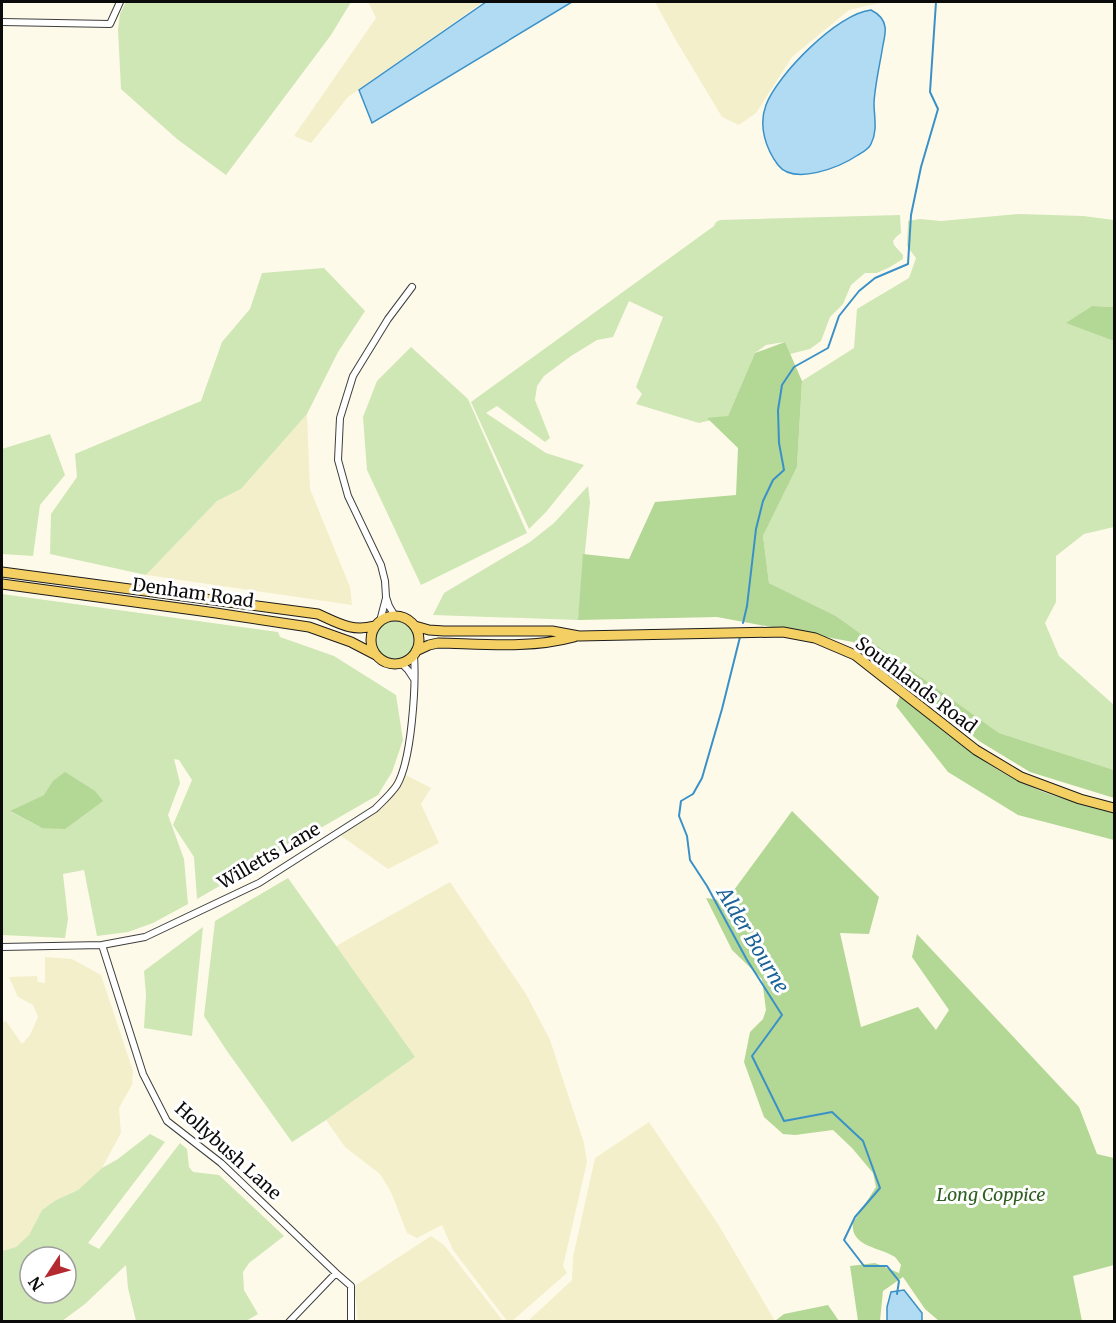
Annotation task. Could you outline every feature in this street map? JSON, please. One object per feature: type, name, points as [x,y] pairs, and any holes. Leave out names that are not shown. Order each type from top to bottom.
[{"type":"main road","name":"Denham Road","points":[[2,572],[318,614],[355,629],[364,629],[377,624]]},
{"type":"main road","name":"Denham Road","points":[[2,584],[23,585],[309,627],[351,642],[376,655]]},
{"type":"main road","points":[[395,616],[429,630],[552,632],[579,636],[554,643],[512,645],[438,643],[429,645],[408,660],[394,664],[381,660],[376,655],[370,641],[371,633],[377,624],[387,617],[395,616]]},
{"type":"main road","points":[[415,626],[419,639],[415,653]]},
{"type":"main road","name":"Southlands Road","points":[[579,636],[783,632],[815,638],[855,655],[976,750],[1021,777],[1080,799],[1114,808]]},
{"type":"street","points":[[2,22],[110,24],[120,2]]},
{"type":"street","points":[[395,616],[386,597],[381,565],[348,496],[338,460],[340,418],[353,376],[383,325],[412,287]]},
{"type":"street","points":[[377,624],[386,597]]},
{"type":"street","name":"Willetts Lane","points":[[2,947],[102,945],[145,937],[259,883],[375,809],[393,790],[402,773],[414,698],[415,653]]},
{"type":"street","points":[[401,663],[415,679]]},
{"type":"street","name":"Hollybush Lane","points":[[102,945],[142,1074],[167,1121],[221,1163],[351,1286],[351,1322]]},
{"type":"street","points":[[289,1322],[336,1273]]},
{"type":"shaded area","points":[[368,2],[483,2],[348,97],[311,143],[294,136],[376,18]]},
{"type":"shaded area","points":[[655,2],[884,2],[849,10],[792,57],[756,113],[739,125],[722,117]]},
{"type":"shaded area","points":[[307,414],[310,489],[350,587],[352,605],[146,575],[217,501],[241,489]]},
{"type":"shaded area","points":[[402,773],[431,788],[421,804],[439,843],[388,869],[337,833],[389,795]]},
{"type":"shaded area","points":[[450,882],[526,994],[550,1040],[584,1143],[587,1162],[563,1266],[567,1273],[512,1321],[507,1321],[453,1250],[442,1225],[417,1238],[407,1233],[391,1192],[380,1174],[345,1147],[326,1120],[414,1057],[336,946]]},
{"type":"shaded area","points":[[45,957],[72,959],[101,975],[133,1071],[132,1085],[119,1108],[121,1133],[102,1168],[78,1190],[56,1200],[42,1210],[29,1235],[16,1247],[2,1251],[2,1022],[6,1021],[22,1044],[30,1035],[38,1017],[33,1005],[18,997],[9,977],[37,976],[38,982],[45,983]]},
{"type":"shaded area","points":[[649,1122],[718,1224],[775,1321],[528,1321],[572,1280],[573,1257],[595,1158]]},
{"type":"shaded area","points":[[431,1236],[444,1245],[503,1321],[358,1321],[353,1287]]},
{"type":"green space","points":[[126,2],[351,2],[331,35],[226,175],[177,139],[121,89],[118,29],[120,14]]},
{"type":"green space","points":[[1019,214],[1083,216],[1114,220],[1114,307],[1092,306],[1067,323],[1114,341],[1114,527],[1084,534],[1056,556],[1056,602],[1045,623],[1059,656],[1114,705],[1114,770],[999,733],[836,616],[769,583],[763,536],[797,467],[802,381],[854,348],[857,309],[909,278],[916,258],[907,246],[908,221],[920,219],[941,221]]},
{"type":"green space","points":[[900,215],[901,233],[893,241],[903,255],[903,259],[877,273],[865,273],[851,285],[843,304],[830,317],[821,341],[810,349],[790,354],[785,342],[766,345],[755,353],[728,416],[699,423],[636,404],[642,394],[636,387],[663,317],[629,301],[613,337],[597,340],[571,356],[544,376],[537,386],[535,400],[550,438],[545,442],[497,406],[486,413],[546,453],[584,465],[546,512],[529,529],[471,402],[720,220]]},
{"type":"green space","points":[[324,268],[365,311],[338,352],[307,414],[241,489],[217,501],[146,575],[50,554],[51,514],[77,477],[75,454],[201,401],[222,342],[250,309],[262,273]]},
{"type":"green space","points":[[1092,306],[1114,307],[1114,341],[1066,323]]},
{"type":"green space","points":[[785,342],[802,381],[797,467],[763,536],[769,583],[836,616],[999,733],[1114,770],[1114,798],[1030,772],[979,741],[910,684],[884,657],[860,649],[853,642],[717,617],[578,620],[583,554],[629,559],[655,502],[736,495],[738,448],[707,418],[728,416],[755,353]]},
{"type":"green space","points":[[411,347],[468,399],[527,533],[421,585],[367,470],[363,417],[377,381]]},
{"type":"green space","points":[[50,434],[65,475],[40,505],[33,556],[2,554],[2,449]]},
{"type":"green space","points":[[588,486],[590,502],[578,620],[433,615],[444,593],[530,542],[554,523]]},
{"type":"green space","points":[[2,594],[278,632],[280,637],[334,656],[396,695],[403,740],[392,772],[378,795],[197,899],[194,857],[173,825],[192,780],[179,760],[174,759],[180,783],[168,815],[184,859],[188,904],[153,923],[128,932],[97,936],[84,870],[63,874],[68,919],[65,938],[2,935]],"holes":[[[44,795],[42,828],[11,812],[11,811]]]},
{"type":"green space","points":[[395,621],[402,622],[408,627],[413,633],[413,647],[408,653],[402,658],[395,659],[388,658],[382,653],[377,647],[376,640],[377,633],[382,627],[388,622]]},
{"type":"green space","points":[[900,696],[964,747],[1016,780],[1053,795],[1114,811],[1114,840],[1018,815],[948,772],[896,706]]},
{"type":"green space","points":[[65,772],[95,791],[103,801],[65,829],[42,828],[10,811],[44,795],[53,781]]},
{"type":"green space","name":"Long Coppice","points":[[792,811],[879,897],[869,934],[840,933],[861,1027],[918,1007],[936,1030],[949,1010],[912,957],[917,934],[1079,1107],[1097,1154],[1114,1158],[1114,1265],[1073,1276],[1082,1321],[939,1321],[925,1309],[903,1277],[883,1291],[880,1321],[858,1321],[850,1266],[875,1263],[899,1273],[901,1265],[895,1257],[861,1242],[853,1231],[853,1223],[876,1187],[873,1173],[833,1130],[795,1135],[783,1134],[764,1117],[744,1062],[750,1032],[763,1019],[766,1010],[762,979],[732,950],[706,898],[726,901]]},
{"type":"green space","points":[[288,878],[415,1057],[292,1142],[204,1016],[215,921]]},
{"type":"green space","points":[[203,927],[192,1036],[144,1028],[146,995],[144,971]]},
{"type":"green space","points":[[150,1134],[165,1142],[88,1243],[99,1249],[180,1143],[187,1149],[189,1167],[193,1172],[219,1175],[284,1236],[249,1263],[243,1272],[244,1290],[258,1314],[246,1321],[136,1321],[128,1288],[126,1265],[85,1304],[62,1321],[2,1321],[2,1251],[18,1245],[18,1305],[78,1305],[78,1245],[18,1245],[29,1235],[42,1210],[56,1200],[78,1190],[102,1168],[118,1159]]},
{"type":"green space","points":[[828,1305],[839,1321],[775,1321],[784,1314]]},
{"type":"water","points":[[486,2],[572,2],[372,123],[359,90]]},
{"type":"water","points":[[871,10],[882,19],[885,31],[876,81],[875,124],[870,146],[850,160],[829,169],[806,174],[785,171],[778,165],[764,137],[764,113],[772,92],[795,63],[826,33],[857,14]]},
{"type":"water","points":[[904,1290],[922,1313],[922,1321],[887,1321],[887,1307],[891,1292]]},
{"type":"waterway","name":"Alder Bourne","points":[[743,623],[756,529],[763,501],[773,480],[784,470],[779,443],[778,410],[782,385],[794,367],[828,348],[839,316],[859,291],[875,278],[908,264],[911,215],[921,167],[938,109],[930,92],[936,2]]},
{"type":"waterway","name":"Alder Bourne","points":[[740,637],[702,778],[693,794],[681,801],[679,816],[687,836],[690,860],[707,886],[747,960],[782,1015],[752,1056],[784,1121],[832,1112],[863,1141],[880,1188],[855,1217],[844,1240],[864,1266],[887,1266],[899,1281],[897,1294]]}]
